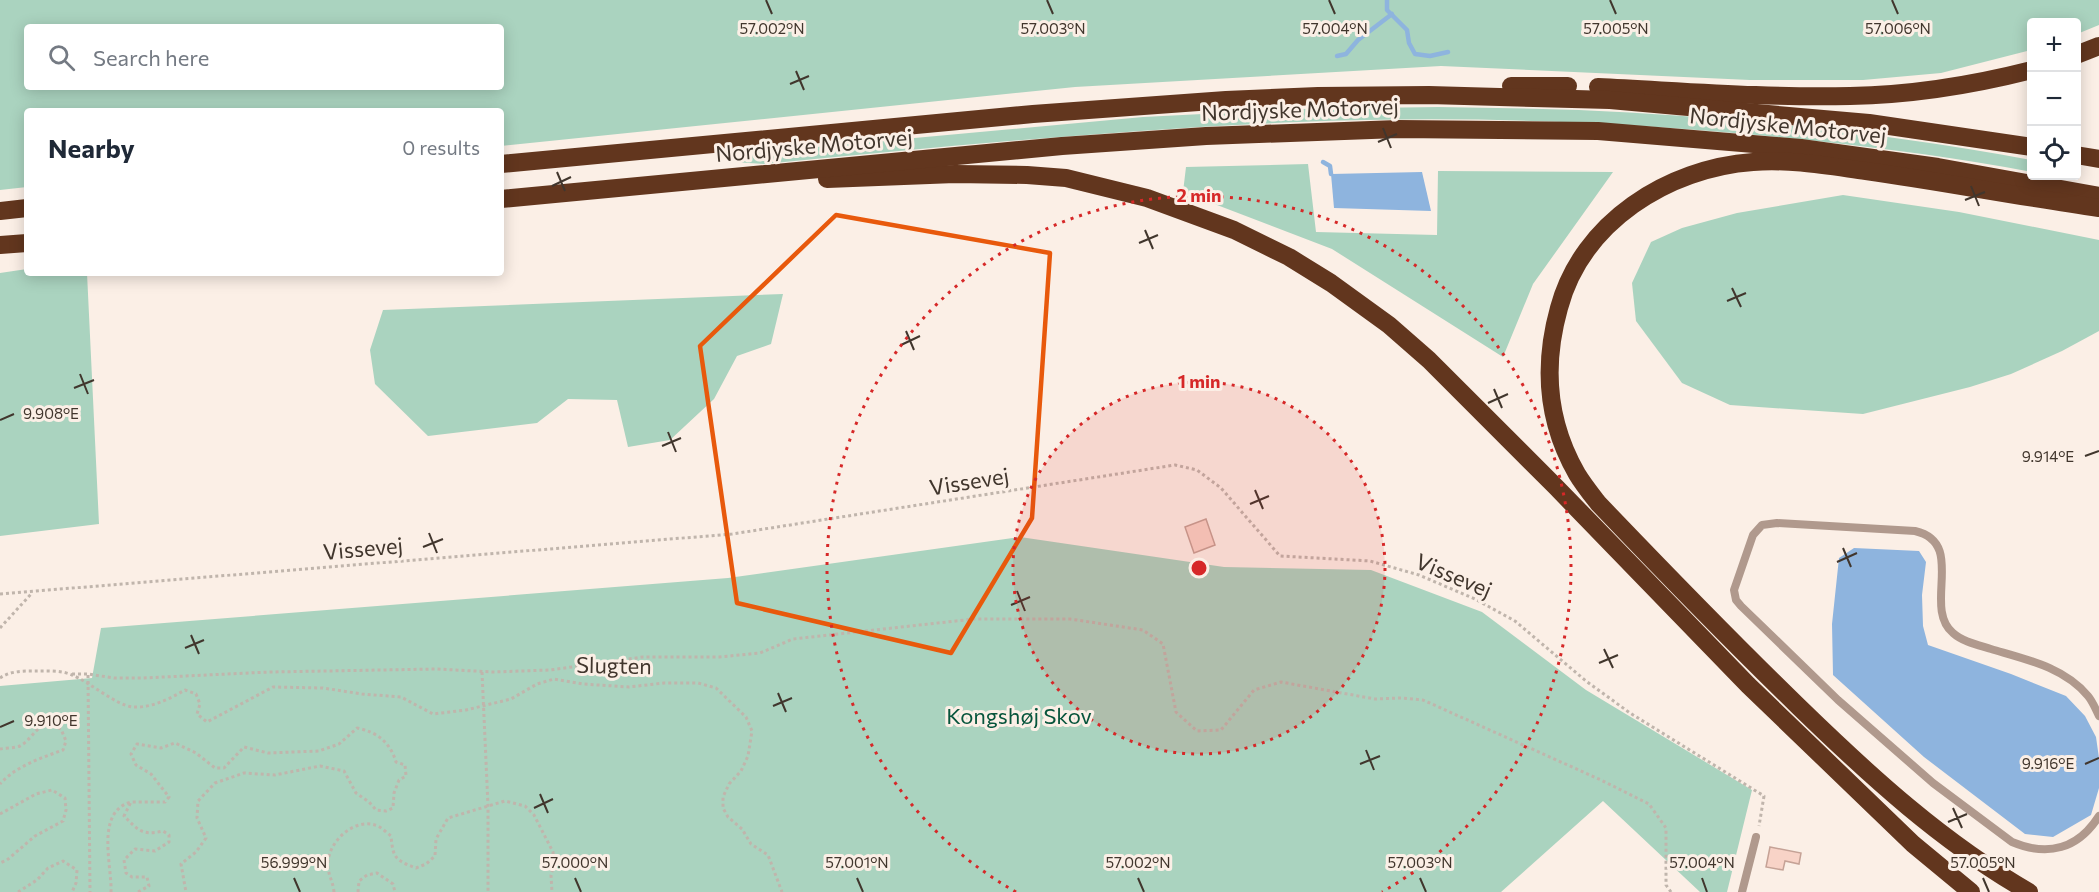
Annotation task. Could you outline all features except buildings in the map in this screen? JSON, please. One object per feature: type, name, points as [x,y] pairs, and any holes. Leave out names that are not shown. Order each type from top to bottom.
[{"type":"highway","points":[[2081,53],[2099,46]]},
{"type":"highway","points":[[1318,96],[1536,84],[1783,96],[1852,96],[1959,86],[2027,71]]},
{"type":"highway","name":"Nordjyske Motorvej","points":[[504,164],[1033,114],[1226,100],[1318,96],[1429,95],[1610,100],[1869,123],[2027,146]]},
{"type":"highway","name":"Nordjyske Motorvej","points":[[504,199],[1062,146],[1195,136],[1410,129],[1599,131],[1801,148],[1938,167],[2099,196]]},
{"type":"highway","points":[[2081,156],[2099,159]]},
{"type":"highway","points":[[2029,892],[1974,857],[1909,808],[1849,755],[1763,672],[1598,503],[1577,475],[1562,444],[1552,409],[1549,372],[1551,335],[1571,276],[1585,252],[1605,229],[1621,213],[1641,199],[1676,179],[1709,168],[1753,162],[1802,162],[1932,180],[2099,208]]},
{"type":"highway","points":[[636,185],[955,174],[1065,178],[1147,198],[1188,212],[1234,230],[1288,257],[1360,304],[1429,360],[1748,685],[1913,844],[1971,892]]},
{"type":"highway","points":[[0,211],[24,208]]},
{"type":"highway","points":[[0,245],[24,243]]},
{"type":"highway","points":[[1950,876],[1981,892]]},
{"type":"lane","points":[[2099,716],[2089,697],[2068,678],[2043,665],[1967,641],[1954,634],[1946,626],[1942,610],[1942,558],[1940,551],[1927,534],[1916,531],[1777,523],[1762,525],[1753,535],[1734,590],[1736,600],[1838,700],[1933,783],[2012,842],[2027,848],[2043,850],[2071,843],[2087,831],[2099,816]]},
{"type":"lane","points":[[1742,892],[1756,837]]},
{"type":"path","name":"Vissevej","points":[[0,594],[732,534],[1175,465],[1197,470],[1221,488],[1280,556],[1370,561],[1419,575],[1475,599],[1515,621],[1603,694],[1764,795],[1756,837]]},
{"type":"path","points":[[0,628],[33,592]]},
{"type":"path","points":[[0,678],[7,674],[29,670],[51,670],[114,678],[143,678],[270,672],[437,669],[482,672],[550,670],[644,657],[719,657],[760,653],[793,639],[974,619],[1070,619],[1143,630],[1163,644],[1176,712],[1197,731],[1221,730],[1254,690],[1281,682],[1375,699],[1423,700],[1649,804],[1666,828],[1666,885],[1671,892]]},
{"type":"path","points":[[482,672],[488,806],[488,892]]},
{"type":"path","points":[[72,674],[88,685]]},
{"type":"path","points":[[88,674],[90,892]]},
{"type":"path","name":"Slugten","points":[[88,685],[130,707],[147,706],[166,700],[184,690],[196,694],[200,704],[197,714],[207,722],[273,687],[323,688],[401,697],[433,714],[466,710],[511,699],[537,684],[554,678],[583,684],[629,687],[664,683],[699,683],[716,688],[746,717],[752,731],[748,756],[741,771],[729,784],[723,797],[723,808],[728,817],[742,829],[751,844],[768,855],[782,892]]},
{"type":"path","points":[[0,749],[19,746],[37,729],[51,725],[61,729],[66,741],[63,750],[35,760],[7,776],[0,784]]},
{"type":"path","points":[[111,892],[108,834],[113,812],[120,805],[131,802],[165,802],[169,797],[151,774],[136,765],[131,754],[137,744],[161,748],[175,743],[196,753],[215,768],[224,768],[244,747],[268,753],[319,751],[339,744],[357,728],[370,731],[386,742],[392,749],[396,762],[405,765],[406,776],[399,780],[393,793],[393,808],[386,811],[376,810],[356,793],[345,771],[320,766],[275,775],[244,773],[215,783],[198,801],[197,818],[206,838],[196,852],[182,864],[186,892]]},
{"type":"path","points":[[0,814],[36,794],[52,790],[65,798],[66,810],[63,820],[34,836],[0,863]]},
{"type":"path","points":[[334,892],[334,886],[328,874],[329,855],[341,836],[357,824],[376,825],[391,836],[392,853],[399,861],[416,868],[426,864],[435,856],[436,839],[448,818],[505,801],[525,806],[534,815],[553,852],[552,892]]},
{"type":"path","points":[[131,802],[124,816],[140,831],[154,833],[163,831],[169,836],[169,842],[155,851],[135,849],[124,860],[126,873],[132,877],[147,877],[149,886],[138,892]]},
{"type":"path","points":[[18,892],[37,880],[48,868],[63,861],[77,870],[76,883],[72,892]]},
{"type":"path","points":[[358,892],[359,881],[367,875],[377,873],[393,884],[395,892]]},
{"type":"highlighted area","points":[[836,215],[1050,253],[1032,518],[951,653],[737,603],[700,346]]},
{"type":"green space","points":[[0,0],[2099,0],[2099,25],[2081,32],[2081,18],[2027,18],[2027,51],[1941,73],[1863,80],[1750,80],[1441,66],[1075,87],[504,146],[504,108],[24,108],[24,187],[0,190]]},
{"type":"green space","points":[[1438,107],[1561,109],[1749,122],[1863,134],[1975,150],[2027,159],[2027,171],[1924,154],[1752,134],[1623,125],[1429,119],[1299,122],[1165,129],[764,164],[734,162],[736,158],[761,152],[1143,117],[1299,109]]},
{"type":"green space","points":[[1308,164],[1316,232],[1437,235],[1438,171],[1613,172],[1533,284],[1503,357],[1332,249],[1183,192],[1186,167]]},
{"type":"green space","points":[[1843,195],[1959,212],[2099,240],[2099,331],[2011,374],[1970,387],[1863,414],[1730,405],[1682,383],[1636,321],[1632,283],[1651,242],[1682,228],[1737,213]]},
{"type":"green space","points":[[24,269],[24,276],[87,276],[99,524],[0,536],[0,273]]},
{"type":"green space","points":[[783,294],[771,344],[737,356],[714,399],[670,440],[628,447],[617,400],[568,399],[537,423],[428,436],[375,384],[370,350],[383,310]]},
{"type":"green space","name":"Kongshøj Skov","points":[[1020,537],[1224,567],[1371,570],[1482,612],[1586,690],[1752,790],[1727,892],[1700,892],[1603,801],[1501,892],[0,892],[0,686],[92,678],[101,628],[728,578]]},
{"type":"water","points":[[1422,172],[1431,211],[1334,208],[1331,174]]},
{"type":"water","points":[[1854,548],[1919,551],[1926,562],[1922,595],[1923,626],[1928,645],[2066,696],[2085,716],[2096,737],[2099,758],[2099,788],[2091,815],[2053,837],[2025,834],[1924,757],[1833,675],[1832,624],[1839,558]]},
{"type":"waterway","points":[[1387,0],[1387,10],[1407,30],[1409,43],[1415,54],[1430,56],[1448,52]]},
{"type":"waterway","points":[[1337,56],[1346,54],[1358,40],[1392,14]]},
{"type":"waterway","points":[[1323,162],[1330,166],[1331,174]]}]
